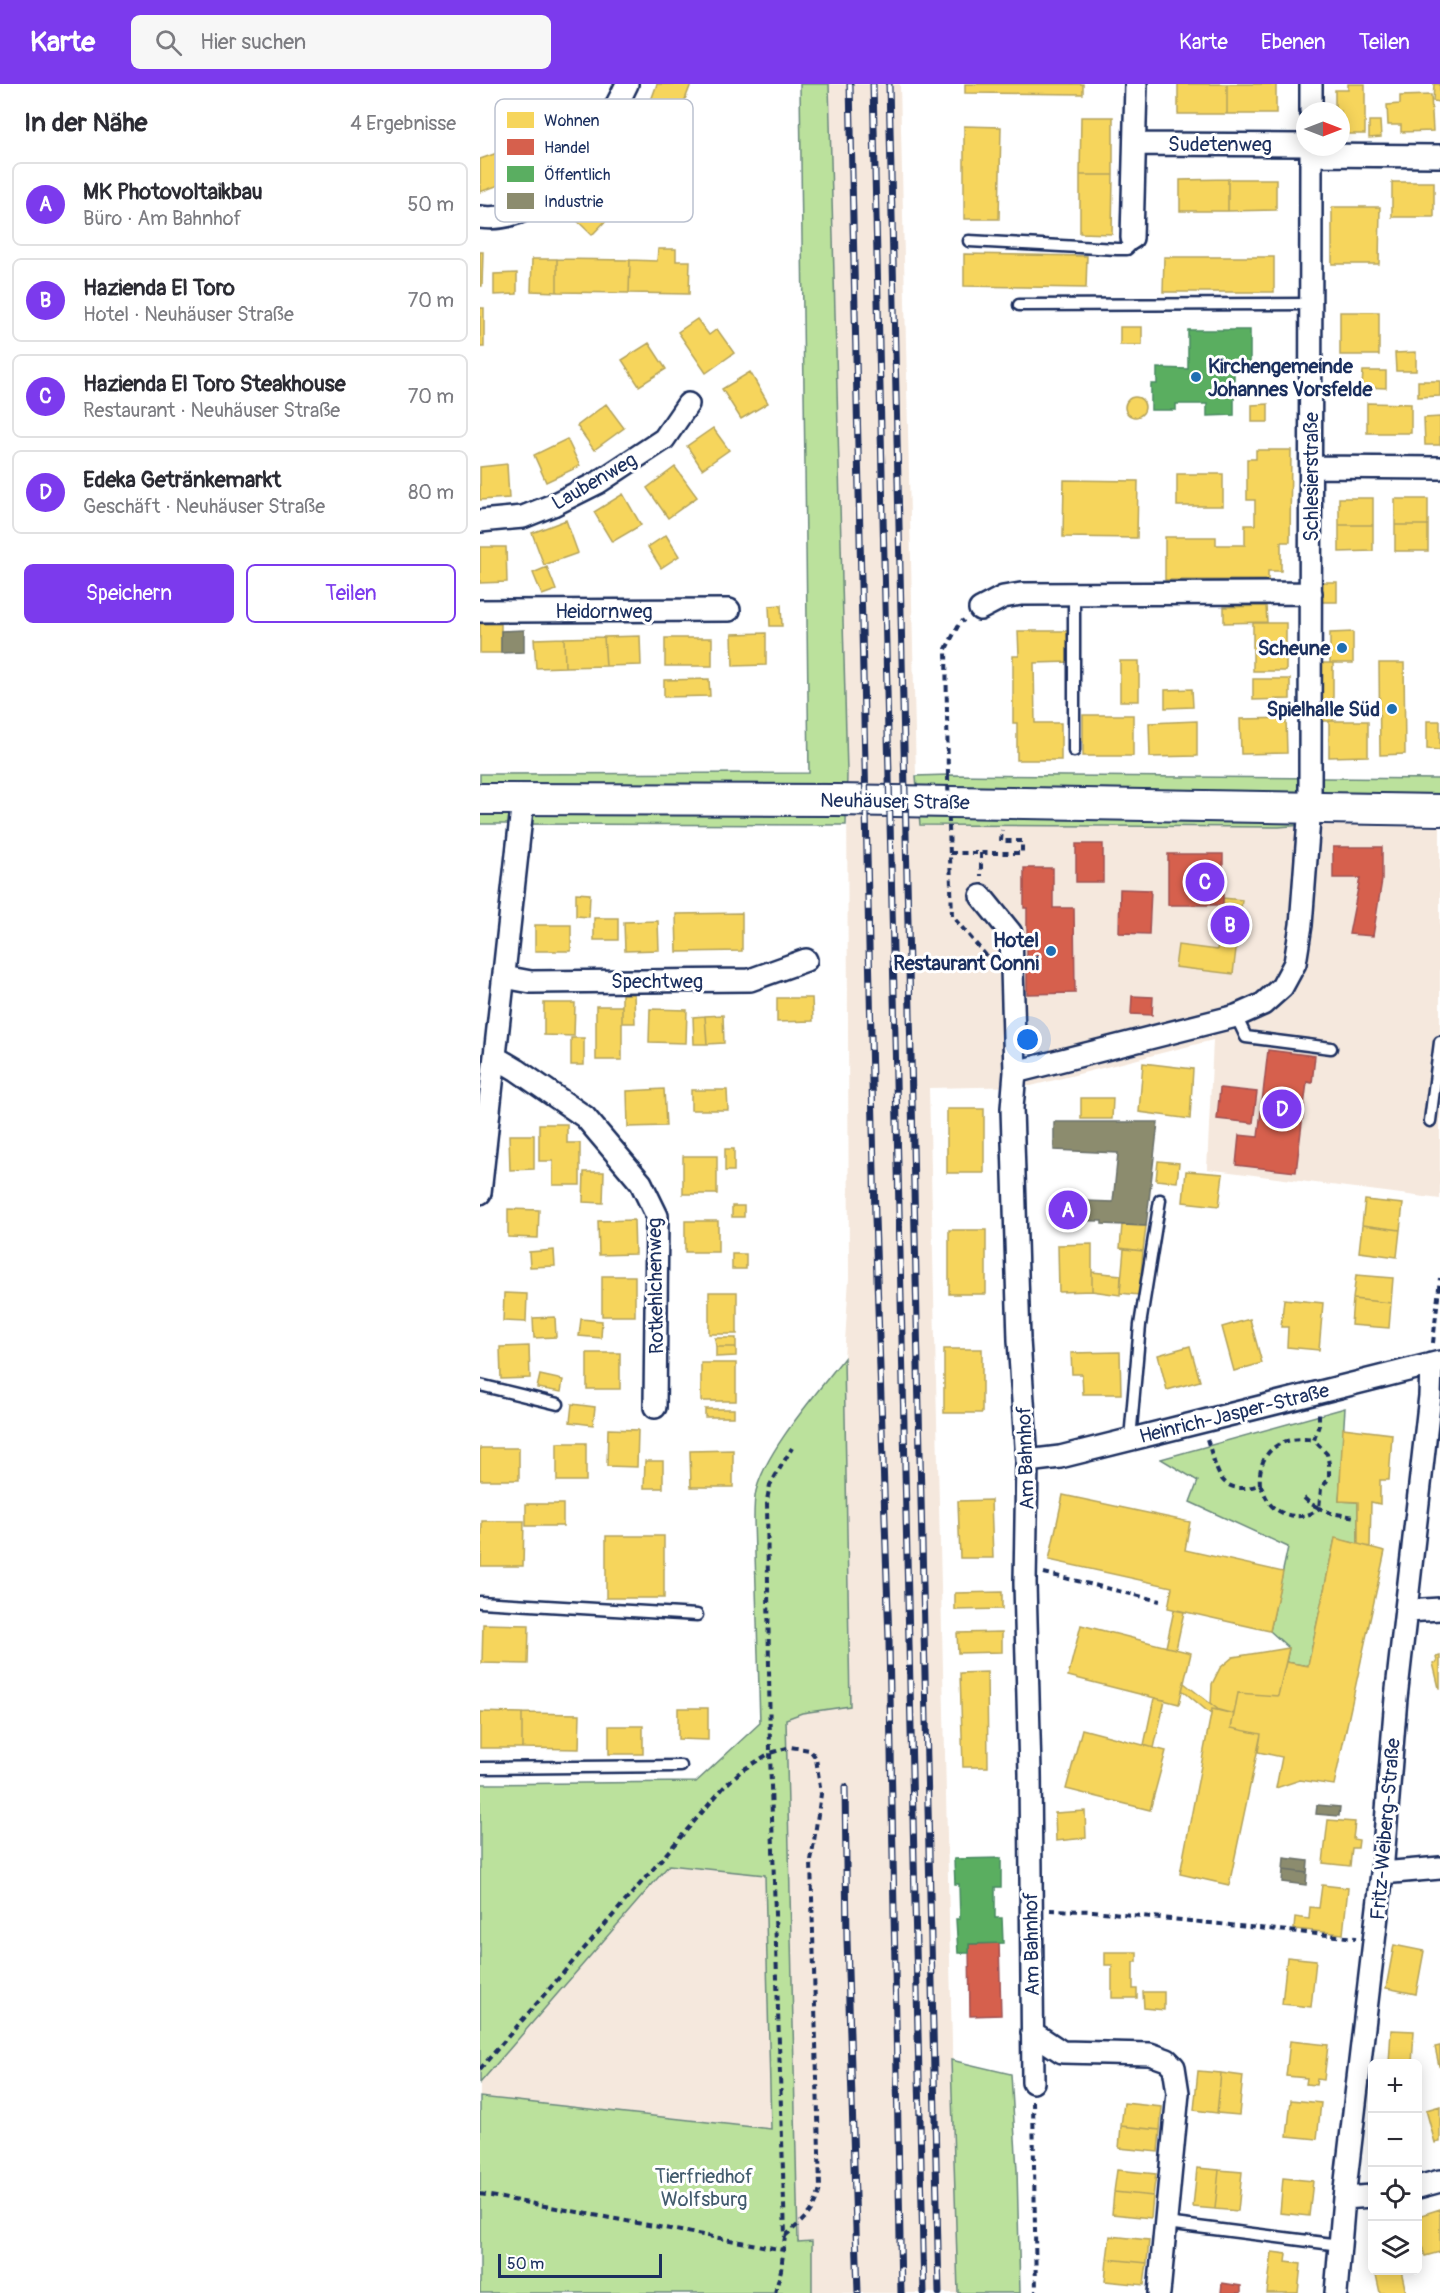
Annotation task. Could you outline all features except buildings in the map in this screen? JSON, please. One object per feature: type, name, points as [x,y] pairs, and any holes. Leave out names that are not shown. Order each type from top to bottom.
[{"type":"main road","name":"Neuhäuser Straße","points":[[480,799],[836,800],[1310,806],[1440,810]]},
{"type":"street","points":[[620,99],[627,84]]},
{"type":"street","points":[[1132,238],[1136,84]]},
{"type":"street","points":[[1311,84],[1311,102]]},
{"type":"street","name":"Sudetenweg","points":[[1136,144],[1296,149]]},
{"type":"street","name":"Sudetenweg","points":[[1350,151],[1440,156]]},
{"type":"street","name":"Schlesierstraße","points":[[1309,156],[1310,806]]},
{"type":"street","points":[[480,217],[495,216]]},
{"type":"street","name":"Laubenweg","points":[[480,521],[523,517],[553,506],[599,482],[664,439],[688,404]]},
{"type":"street","points":[[1311,467],[1440,468]]},
{"type":"street","points":[[980,609],[1003,597],[1021,594],[1311,593]]},
{"type":"street","name":"Heidornweg","points":[[480,611],[729,610]]},
{"type":"street","points":[[480,1193],[495,1057],[489,1032],[504,977],[523,799]]},
{"type":"street","points":[[1016,1072],[1236,1016],[1263,1004],[1282,987],[1295,963],[1301,925],[1310,806]]},
{"type":"street","name":"Am Bahnhof","points":[[981,896],[1011,933],[1016,1072],[1012,1120],[1019,1340],[1028,1461],[1026,1569],[1033,2082]]},
{"type":"street","name":"Spechtweg","points":[[504,977],[531,982],[750,980],[806,960]]},
{"type":"street","name":"Rotkehlchenweg","points":[[495,1057],[585,1117],[641,1183],[657,1216],[655,1407]]},
{"type":"street","name":"Heinrich-Jasper-Straße","points":[[1028,1461],[1060,1456],[1435,1363]]},
{"type":"street","name":"Fritz-Weiberg-Straße","points":[[1336,2293],[1344,2198],[1382,1873],[1396,1698],[1435,1363]]},
{"type":"street","points":[[1407,1611],[1440,1609]]},
{"type":"street","points":[[1382,1873],[1440,1868]]},
{"type":"street","points":[[1032,2032],[1062,2052],[1150,2054],[1167,2060],[1174,2067],[1178,2093],[1159,2293]]},
{"type":"street","points":[[1422,2186],[1440,2181]]},
{"type":"street","points":[[1344,2198],[1368,2196]]},
{"type":"lane","points":[[969,241],[1126,249],[1131,244],[1132,238]]},
{"type":"lane","points":[[1019,305],[1311,304]]},
{"type":"lane","points":[[1074,594],[1074,751]]},
{"type":"lane","points":[[1236,1016],[1246,1037],[1330,1048]]},
{"type":"lane","points":[[1430,1121],[1440,1042]]},
{"type":"lane","points":[[1130,1439],[1140,1325],[1160,1200]]},
{"type":"lane","points":[[480,1385],[558,1404]]},
{"type":"lane","points":[[480,1602],[698,1615]]},
{"type":"lane","points":[[480,1768],[681,1766]]},
{"type":"lane","points":[[1166,2223],[1340,2245]]},
{"type":"path","points":[[980,609],[959,624],[946,650],[949,826],[952,916],[990,958],[990,968]]},
{"type":"path","points":[[950,853],[1022,853],[1022,842],[1000,841],[1000,830]]},
{"type":"path","points":[[1435,1363],[1440,1278]]},
{"type":"path","points":[[1314,1440],[1319,1425],[1319,1411],[1330,1390]]},
{"type":"path","points":[[1201,1422],[1225,1484],[1233,1489],[1260,1485]]},
{"type":"path","points":[[1301,1438],[1314,1440],[1327,1454],[1329,1464],[1329,1478],[1321,1489],[1319,1508],[1314,1513],[1301,1516],[1285,1515],[1271,1506],[1260,1485],[1260,1463],[1270,1450],[1283,1442],[1301,1438]]},
{"type":"path","points":[[775,2293],[784,2250],[784,2236],[770,1753],[767,1500],[770,1485],[792,1448]]},
{"type":"path","points":[[1304,1498],[1311,1504],[1331,1513],[1354,1517]]},
{"type":"path","points":[[1026,1569],[1160,1601]]},
{"type":"path","points":[[480,2069],[724,1787],[741,1771],[770,1753],[790,1747],[810,1750],[816,1758],[820,1794],[811,1861],[820,2188],[817,2203],[805,2219],[784,2236]]},
{"type":"path","points":[[1030,1909],[1093,1911],[1374,1940]]},
{"type":"path","points":[[1033,2082],[1036,2293]]},
{"type":"path","points":[[480,2194],[784,2250]]},
{"type":"shaded area","points":[[829,84],[900,84],[916,776],[920,825],[1279,827],[1353,821],[1440,823],[1440,1199],[1207,1169],[1213,1040],[1031,1086],[929,1088],[958,2293],[812,2293],[812,2242],[798,2243],[786,1719],[802,1713],[850,1706],[844,1358],[849,1278],[847,773]]},
{"type":"shaded area","points":[[669,1865],[765,1875],[771,2129],[480,2097],[480,2083]]},
{"type":"green space","points":[[800,84],[829,84],[847,773],[846,825],[480,824],[480,774],[809,773]]},
{"type":"green space","points":[[916,776],[1440,779],[1440,823],[1353,821],[1279,827],[920,825]]},
{"type":"green space","name":"Tierfriedhof Wolfsburg","points":[[844,1358],[850,1706],[802,1713],[786,1719],[798,2242],[812,2241],[812,2293],[480,2293],[480,2097],[771,2129],[765,1875],[669,1865],[480,2083],[480,1784],[696,1782],[760,1723],[754,1519],[756,1491],[770,1458],[781,1440]]},
{"type":"green space","points":[[1345,1408],[1339,1501],[1358,1502],[1358,1544],[1335,1539],[1308,1666],[1286,1662],[1289,1648],[1270,1631],[1288,1547],[1190,1502],[1198,1481],[1161,1459]]},
{"type":"green space","points":[[951,2060],[1011,2074],[1017,2170],[1020,2293],[958,2293]]},
{"type":"railway","points":[[850,84],[875,1217],[889,1641],[901,2293]]},
{"type":"railway","points":[[873,84],[924,2293]]},
{"type":"railway","points":[[889,84],[939,2293]]},
{"type":"railway","points":[[845,1787],[847,1939],[858,2293]]},
{"type":"place","name":"Kirchengemeinde Johannes Vorsfelde","points":[[1196,377]]},
{"type":"place","name":"Scheune","points":[[1342,648]]},
{"type":"place","name":"Spielhalle Süd","points":[[1392,709]]},
{"type":"place","name":"Hazienda El Toro Steakhouse","points":[[1205,882]]},
{"type":"place","name":"Hazienda El Toro","points":[[1230,925]]},
{"type":"place","name":"Hotel Restaurant Conni","points":[[1051,951]]},
{"type":"place","name":"Edeka Getränkemarkt","points":[[1282,1109]]},
{"type":"place","name":"MK Photovoltaikbau","points":[[1068,1210]]}]
